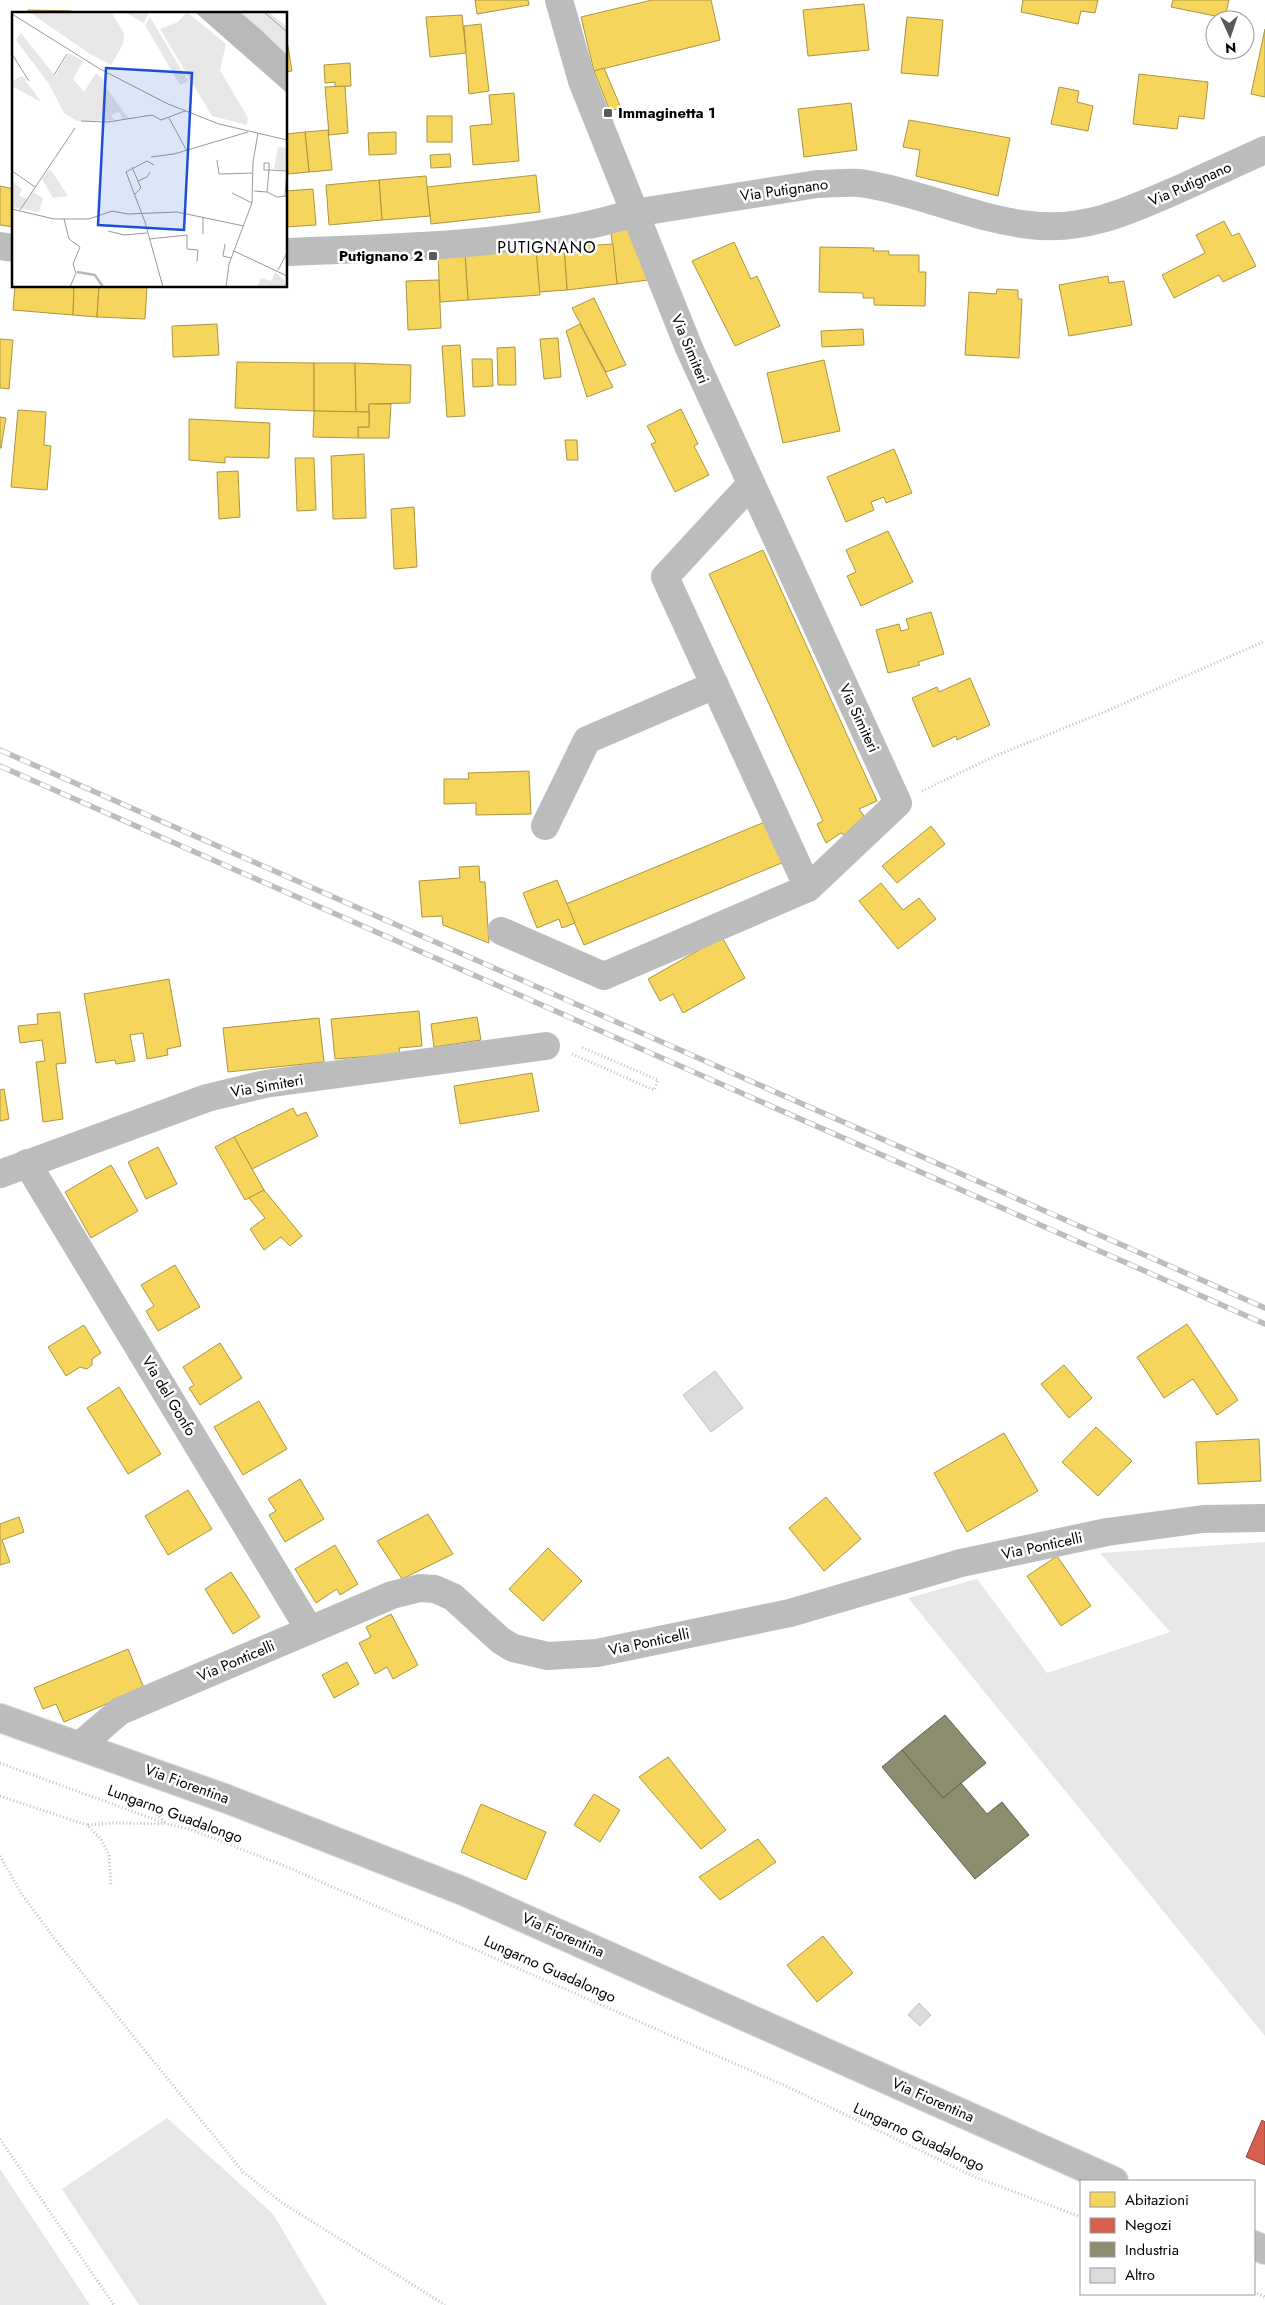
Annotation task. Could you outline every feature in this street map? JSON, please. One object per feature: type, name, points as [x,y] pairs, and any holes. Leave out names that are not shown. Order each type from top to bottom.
[{"type":"street","name":"Via Simiteri","points":[[559,0],[582,81],[689,348],[898,803]]},
{"type":"street","name":"Via Putignano","points":[[288,252],[453,243],[552,233],[608,221],[634,213],[816,184],[863,183],[1002,220],[1031,225],[1079,224],[1124,213],[1265,150]]},
{"type":"street","points":[[751,484],[665,577],[808,888]]},
{"type":"street","points":[[545,826],[587,740],[715,685]]},
{"type":"street","points":[[501,931],[604,976],[808,888],[898,803]]},
{"type":"street","name":"Via Simiteri","points":[[0,1174],[28,1162],[207,1098],[265,1084],[546,1046]]},
{"type":"street","name":"Via del Gonfo","points":[[28,1162],[309,1629]]},
{"type":"street","name":"Via Ponticelli","points":[[79,1746],[120,1711],[309,1629],[392,1595],[420,1588],[435,1589],[453,1597],[500,1640],[514,1648],[548,1656],[596,1652],[790,1613],[962,1563],[1107,1532],[1203,1519],[1265,1518]]},
{"type":"street","name":"Via Fiorentina","points":[[0,1718],[330,1837],[463,1891],[1112,2180]]},
{"type":"path","points":[[898,803],[995,756],[1110,710],[1265,641]]},
{"type":"path","points":[[546,1046],[551,1045],[654,1090],[658,1080],[581,1047]]},
{"type":"path","name":"Lungarno Guadalongo","points":[[0,1763],[167,1824],[189,1829],[320,1881],[788,2087],[975,2177],[1080,2218]]},
{"type":"path","points":[[0,1796],[87,1825],[113,1822],[167,1824]]},
{"type":"path","points":[[87,1825],[101,1839],[109,1855],[111,1886]]},
{"type":"path","points":[[0,1856],[21,1893],[54,1938],[243,2172],[281,2202],[445,2305]]},
{"type":"path","points":[[0,2138],[114,2305]]},
{"type":"shaded area","points":[[1265,1542],[1265,2036],[908,1598],[977,1579],[1047,1673],[1170,1632],[1100,1553]]},
{"type":"shaded area","points":[[167,2118],[273,2214],[327,2305],[139,2305],[62,2189]]},
{"type":"shaded area","points":[[0,2169],[90,2305],[0,2305]]},
{"type":"building: Abitazioni","points":[[475,0],[528,0],[529,5],[477,14]]},
{"type":"building: Abitazioni","points":[[652,0],[711,0],[720,40],[594,71],[581,17]]},
{"type":"building: Abitazioni","points":[[1023,0],[1098,0],[1095,13],[1081,11],[1078,24],[1021,12]]},
{"type":"building: Abitazioni","points":[[1173,0],[1229,0],[1227,10],[1205,10],[1205,14],[1171,7]]},
{"type":"building: Abitazioni","points":[[864,4],[869,50],[808,56],[803,10]]},
{"type":"building: Abitazioni","points":[[28,10],[71,11],[71,12],[28,12]]},
{"type":"building: Abitazioni","points":[[462,15],[466,53],[430,57],[426,17]]},
{"type":"building: Abitazioni","points":[[907,17],[943,20],[938,76],[901,73]]},
{"type":"building: Abitazioni","points":[[481,24],[489,91],[469,94],[464,26]]},
{"type":"building: Abitazioni","points":[[1265,29],[1265,97],[1251,94]]},
{"type":"building: Abitazioni","points":[[288,46],[292,71],[288,72]]},
{"type":"building: Abitazioni","points":[[350,63],[351,86],[335,87],[335,82],[325,83],[324,65]]},
{"type":"building: Abitazioni","points":[[604,68],[621,108],[610,111],[594,71]]},
{"type":"building: Abitazioni","points":[[1139,74],[1208,82],[1204,119],[1179,116],[1177,129],[1133,124]]},
{"type":"building: Abitazioni","points":[[345,86],[348,133],[329,135],[325,87]]},
{"type":"building: Abitazioni","points":[[1059,87],[1079,91],[1077,102],[1093,106],[1088,131],[1051,124]]},
{"type":"building: Abitazioni","points":[[514,93],[519,161],[473,165],[470,126],[492,124],[489,95]]},
{"type":"building: Abitazioni","points":[[851,103],[857,150],[804,157],[798,109]]},
{"type":"building: Abitazioni","points":[[427,116],[452,116],[452,142],[427,142]]},
{"type":"building: Abitazioni","points":[[909,120],[1010,138],[998,196],[916,176],[920,150],[903,147]]},
{"type":"building: Abitazioni","points":[[328,130],[332,170],[309,172],[305,132]]},
{"type":"building: Abitazioni","points":[[305,132],[309,172],[288,174],[288,134]]},
{"type":"building: Abitazioni","points":[[396,132],[396,154],[369,155],[368,133]]},
{"type":"building: Abitazioni","points":[[450,154],[451,167],[431,168],[430,155]]},
{"type":"building: Abitazioni","points":[[536,175],[540,212],[431,224],[427,187]]},
{"type":"building: Abitazioni","points":[[426,176],[430,216],[382,220],[379,180]]},
{"type":"building: Abitazioni","points":[[379,180],[382,220],[329,225],[326,185]]},
{"type":"building: Abitazioni","points":[[0,186],[12,189],[12,227],[0,225]]},
{"type":"building: Abitazioni","points":[[313,189],[316,225],[288,227],[288,191]]},
{"type":"building: Abitazioni","points":[[1224,221],[1232,236],[1239,233],[1256,266],[1223,282],[1219,275],[1174,298],[1162,275],[1205,253],[1196,235]]},
{"type":"building: Abitazioni","points":[[627,228],[648,280],[617,284],[611,233]]},
{"type":"building: Abitazioni","points":[[734,242],[751,279],[757,276],[780,326],[735,346],[692,261]]},
{"type":"building: Abitazioni","points":[[613,244],[617,284],[567,290],[564,247]]},
{"type":"building: Abitazioni","points":[[564,247],[567,290],[539,292],[536,250]]},
{"type":"building: Abitazioni","points":[[820,247],[874,248],[873,251],[889,251],[889,255],[919,255],[919,272],[926,272],[925,306],[874,305],[874,298],[863,298],[863,293],[819,292]]},
{"type":"building: Abitazioni","points":[[536,250],[540,295],[468,300],[465,254]]},
{"type":"building: Abitazioni","points":[[465,254],[468,300],[440,302],[438,256]]},
{"type":"building: Abitazioni","points":[[1108,276],[1109,283],[1124,281],[1132,325],[1069,336],[1059,285]]},
{"type":"building: Abitazioni","points":[[439,280],[441,328],[408,330],[406,281]]},
{"type":"building: Abitazioni","points":[[15,288],[74,288],[73,315],[13,310]]},
{"type":"building: Abitazioni","points":[[74,288],[99,288],[97,317],[73,315]]},
{"type":"building: Abitazioni","points":[[99,288],[147,288],[145,319],[97,317]]},
{"type":"building: Abitazioni","points":[[997,289],[1018,290],[1018,299],[1022,299],[1019,358],[965,355],[969,292],[996,294]]},
{"type":"building: Abitazioni","points":[[594,298],[626,365],[606,372],[572,308]]},
{"type":"building: Abitazioni","points":[[217,324],[219,355],[173,357],[172,326]]},
{"type":"building: Abitazioni","points":[[580,324],[613,387],[587,397],[566,331]]},
{"type":"building: Abitazioni","points":[[863,329],[864,345],[822,347],[821,331]]},
{"type":"building: Abitazioni","points":[[558,338],[561,377],[544,379],[540,339]]},
{"type":"building: Abitazioni","points":[[0,339],[13,340],[9,389],[0,388]]},
{"type":"building: Abitazioni","points":[[460,345],[465,416],[447,417],[442,346]]},
{"type":"building: Abitazioni","points":[[515,347],[516,385],[498,385],[497,348]]},
{"type":"building: Abitazioni","points":[[472,359],[492,359],[493,386],[473,387]]},
{"type":"building: Abitazioni","points":[[824,360],[840,431],[783,443],[767,373]]},
{"type":"building: Abitazioni","points":[[237,362],[314,363],[314,411],[235,408]]},
{"type":"building: Abitazioni","points":[[314,363],[355,363],[356,412],[314,411]]},
{"type":"building: Abitazioni","points":[[355,363],[411,365],[410,403],[369,404],[369,412],[356,412]]},
{"type":"building: Abitazioni","points":[[369,404],[391,404],[389,438],[358,438],[358,427],[369,427]]},
{"type":"building: Abitazioni","points":[[681,409],[698,444],[694,446],[709,475],[675,492],[651,444],[656,442],[647,426]]},
{"type":"building: Abitazioni","points":[[18,410],[46,412],[44,445],[51,446],[47,490],[11,487]]},
{"type":"building: Abitazioni","points":[[314,411],[369,412],[369,427],[358,427],[358,438],[313,437]]},
{"type":"building: Abitazioni","points":[[0,417],[6,418],[1,448],[0,448]]},
{"type":"building: Abitazioni","points":[[189,419],[270,423],[269,458],[225,457],[225,463],[189,460]]},
{"type":"building: Abitazioni","points":[[565,440],[577,440],[578,460],[567,460]]},
{"type":"building: Abitazioni","points":[[894,449],[912,493],[886,503],[884,497],[871,502],[874,510],[846,522],[827,477]]},
{"type":"building: Abitazioni","points":[[364,454],[366,518],[333,519],[331,456]]},
{"type":"building: Abitazioni","points":[[295,458],[314,458],[316,510],[297,511]]},
{"type":"building: Abitazioni","points":[[238,471],[240,517],[219,519],[217,472]]},
{"type":"building: Abitazioni","points":[[414,507],[417,567],[394,569],[391,509]]},
{"type":"building: Abitazioni","points":[[888,531],[913,582],[861,606],[847,576],[856,572],[846,550]]},
{"type":"building: Abitazioni","points":[[763,550],[877,801],[859,809],[864,816],[844,835],[841,833],[826,843],[817,824],[823,821],[709,574]]},
{"type":"building: Abitazioni","points":[[931,612],[944,654],[918,662],[920,665],[888,673],[876,630],[899,624],[901,631],[909,629],[906,619]]},
{"type":"building: Abitazioni","points":[[970,678],[990,725],[957,740],[956,736],[933,747],[912,698],[937,687],[939,692]]},
{"type":"building: Abitazioni","points":[[529,771],[531,814],[476,815],[476,803],[444,804],[444,779],[469,779],[468,773]]},
{"type":"building: Abitazioni","points":[[772,819],[789,860],[584,945],[566,904]]},
{"type":"building: Abitazioni","points":[[931,826],[945,844],[897,883],[882,866]]},
{"type":"building: Abitazioni","points":[[479,866],[480,882],[485,882],[489,943],[443,925],[442,916],[422,917],[419,881],[460,878],[459,867]]},
{"type":"building: Abitazioni","points":[[557,880],[575,923],[562,928],[559,919],[537,928],[523,893]]},
{"type":"building: Abitazioni","points":[[881,883],[903,910],[919,898],[936,919],[898,949],[859,901]]},
{"type":"building: Abitazioni","points":[[722,937],[745,978],[683,1013],[673,994],[660,1001],[648,979]]},
{"type":"building: Abitazioni","points":[[169,979],[181,1046],[167,1049],[168,1055],[147,1059],[143,1033],[130,1035],[135,1061],[116,1064],[115,1060],[96,1063],[84,994]]},
{"type":"building: Abitazioni","points":[[419,1011],[422,1046],[399,1048],[400,1054],[335,1059],[331,1019]]},
{"type":"building: Abitazioni","points":[[60,1012],[66,1063],[56,1064],[63,1119],[43,1122],[36,1062],[45,1061],[42,1040],[20,1043],[18,1026],[38,1024],[37,1014]]},
{"type":"building: Abitazioni","points":[[477,1017],[481,1040],[434,1047],[431,1024]]},
{"type":"building: Abitazioni","points":[[319,1018],[324,1062],[228,1072],[223,1028]]},
{"type":"building: Abitazioni","points":[[532,1073],[539,1111],[460,1124],[454,1086]]},
{"type":"building: Abitazioni","points":[[4,1089],[9,1119],[0,1121],[0,1090]]},
{"type":"building: Abitazioni","points":[[293,1108],[297,1116],[306,1112],[318,1136],[252,1169],[234,1137]]},
{"type":"building: Abitazioni","points":[[234,1137],[264,1190],[245,1200],[215,1147]]},
{"type":"building: Abitazioni","points":[[158,1147],[177,1184],[146,1199],[128,1162]]},
{"type":"building: Abitazioni","points":[[111,1165],[138,1211],[91,1238],[65,1192]]},
{"type":"building: Abitazioni","points":[[264,1190],[302,1236],[290,1246],[281,1237],[264,1250],[250,1229],[265,1218],[249,1198]]},
{"type":"building: Abitazioni","points":[[175,1265],[200,1307],[158,1331],[146,1311],[154,1306],[141,1285]]},
{"type":"building: Abitazioni","points":[[1187,1324],[1238,1400],[1217,1415],[1193,1379],[1164,1398],[1137,1357]]},
{"type":"building: Abitazioni","points":[[84,1325],[101,1353],[92,1359],[92,1365],[87,1369],[80,1367],[66,1376],[48,1347]]},
{"type":"building: Abitazioni","points":[[220,1343],[242,1378],[200,1405],[189,1388],[194,1385],[183,1367]]},
{"type":"building: Abitazioni","points":[[1064,1365],[1092,1398],[1069,1418],[1041,1384]]},
{"type":"building: Abitazioni","points":[[119,1387],[161,1454],[128,1474],[87,1408]]},
{"type":"building: Abitazioni","points":[[259,1401],[287,1449],[243,1475],[214,1427]]},
{"type":"building: Abitazioni","points":[[1096,1427],[1132,1461],[1098,1496],[1062,1462]]},
{"type":"building: Abitazioni","points":[[1004,1433],[1038,1491],[967,1532],[934,1473]]},
{"type":"building: Abitazioni","points":[[1259,1439],[1261,1481],[1198,1484],[1196,1442]]},
{"type":"building: Abitazioni","points":[[300,1479],[324,1519],[285,1542],[269,1515],[276,1511],[268,1499]]},
{"type":"building: Abitazioni","points":[[188,1490],[212,1529],[168,1555],[145,1516]]},
{"type":"building: Abitazioni","points":[[826,1497],[861,1539],[824,1571],[789,1528]]},
{"type":"building: Abitazioni","points":[[428,1514],[453,1554],[402,1579],[377,1541]]},
{"type":"building: Abitazioni","points":[[19,1517],[24,1532],[2,1540],[10,1562],[0,1565],[0,1524]]},
{"type":"building: Abitazioni","points":[[335,1545],[358,1584],[340,1595],[337,1589],[316,1603],[295,1569]]},
{"type":"building: Abitazioni","points":[[548,1548],[582,1581],[543,1621],[509,1589]]},
{"type":"building: Abitazioni","points":[[1057,1556],[1091,1606],[1061,1626],[1027,1576]]},
{"type":"building: Abitazioni","points":[[231,1572],[260,1617],[233,1634],[205,1589]]},
{"type":"building: Abitazioni","points":[[391,1614],[418,1665],[393,1679],[387,1667],[375,1674],[359,1643],[371,1637],[366,1627]]},
{"type":"building: Abitazioni","points":[[128,1649],[144,1688],[64,1722],[56,1704],[43,1709],[34,1688]]},
{"type":"building: Abitazioni","points":[[347,1662],[359,1684],[334,1698],[322,1675]]},
{"type":"building: Abitazioni","points":[[668,1757],[726,1830],[701,1849],[639,1777]]},
{"type":"building: Abitazioni","points":[[594,1794],[620,1810],[600,1842],[574,1825]]},
{"type":"building: Abitazioni","points":[[481,1804],[546,1832],[526,1880],[461,1852]]},
{"type":"building: Abitazioni","points":[[758,1839],[776,1862],[720,1900],[699,1877]]},
{"type":"building: Abitazioni","points":[[823,1936],[853,1973],[817,2002],[787,1965]]},
{"type":"building: Negozi","points":[[1262,2120],[1265,2122],[1265,2165],[1246,2157]]},
{"type":"building: Industria","points":[[945,1715],[986,1763],[943,1798],[902,1750]]},
{"type":"building: Industria","points":[[902,1750],[943,1798],[961,1783],[987,1814],[1002,1802],[1029,1835],[975,1879],[882,1767]]},
{"type":"building: Altro","points":[[715,1371],[743,1408],[711,1432],[683,1395]]},
{"type":"building: Altro","points":[[919,2003],[931,2015],[920,2026],[908,2015]]},
{"type":"railway","points":[[0,750],[1265,1308]]},
{"type":"railway","points":[[0,766],[1265,1324]]},
{"type":"place","name":"Immaginetta 1","points":[[608,113]]},
{"type":"place","name":"Putignano 2","points":[[433,256]]},
{"type":"district","name":"PUTIGNANO","points":[[547,247]]}]
